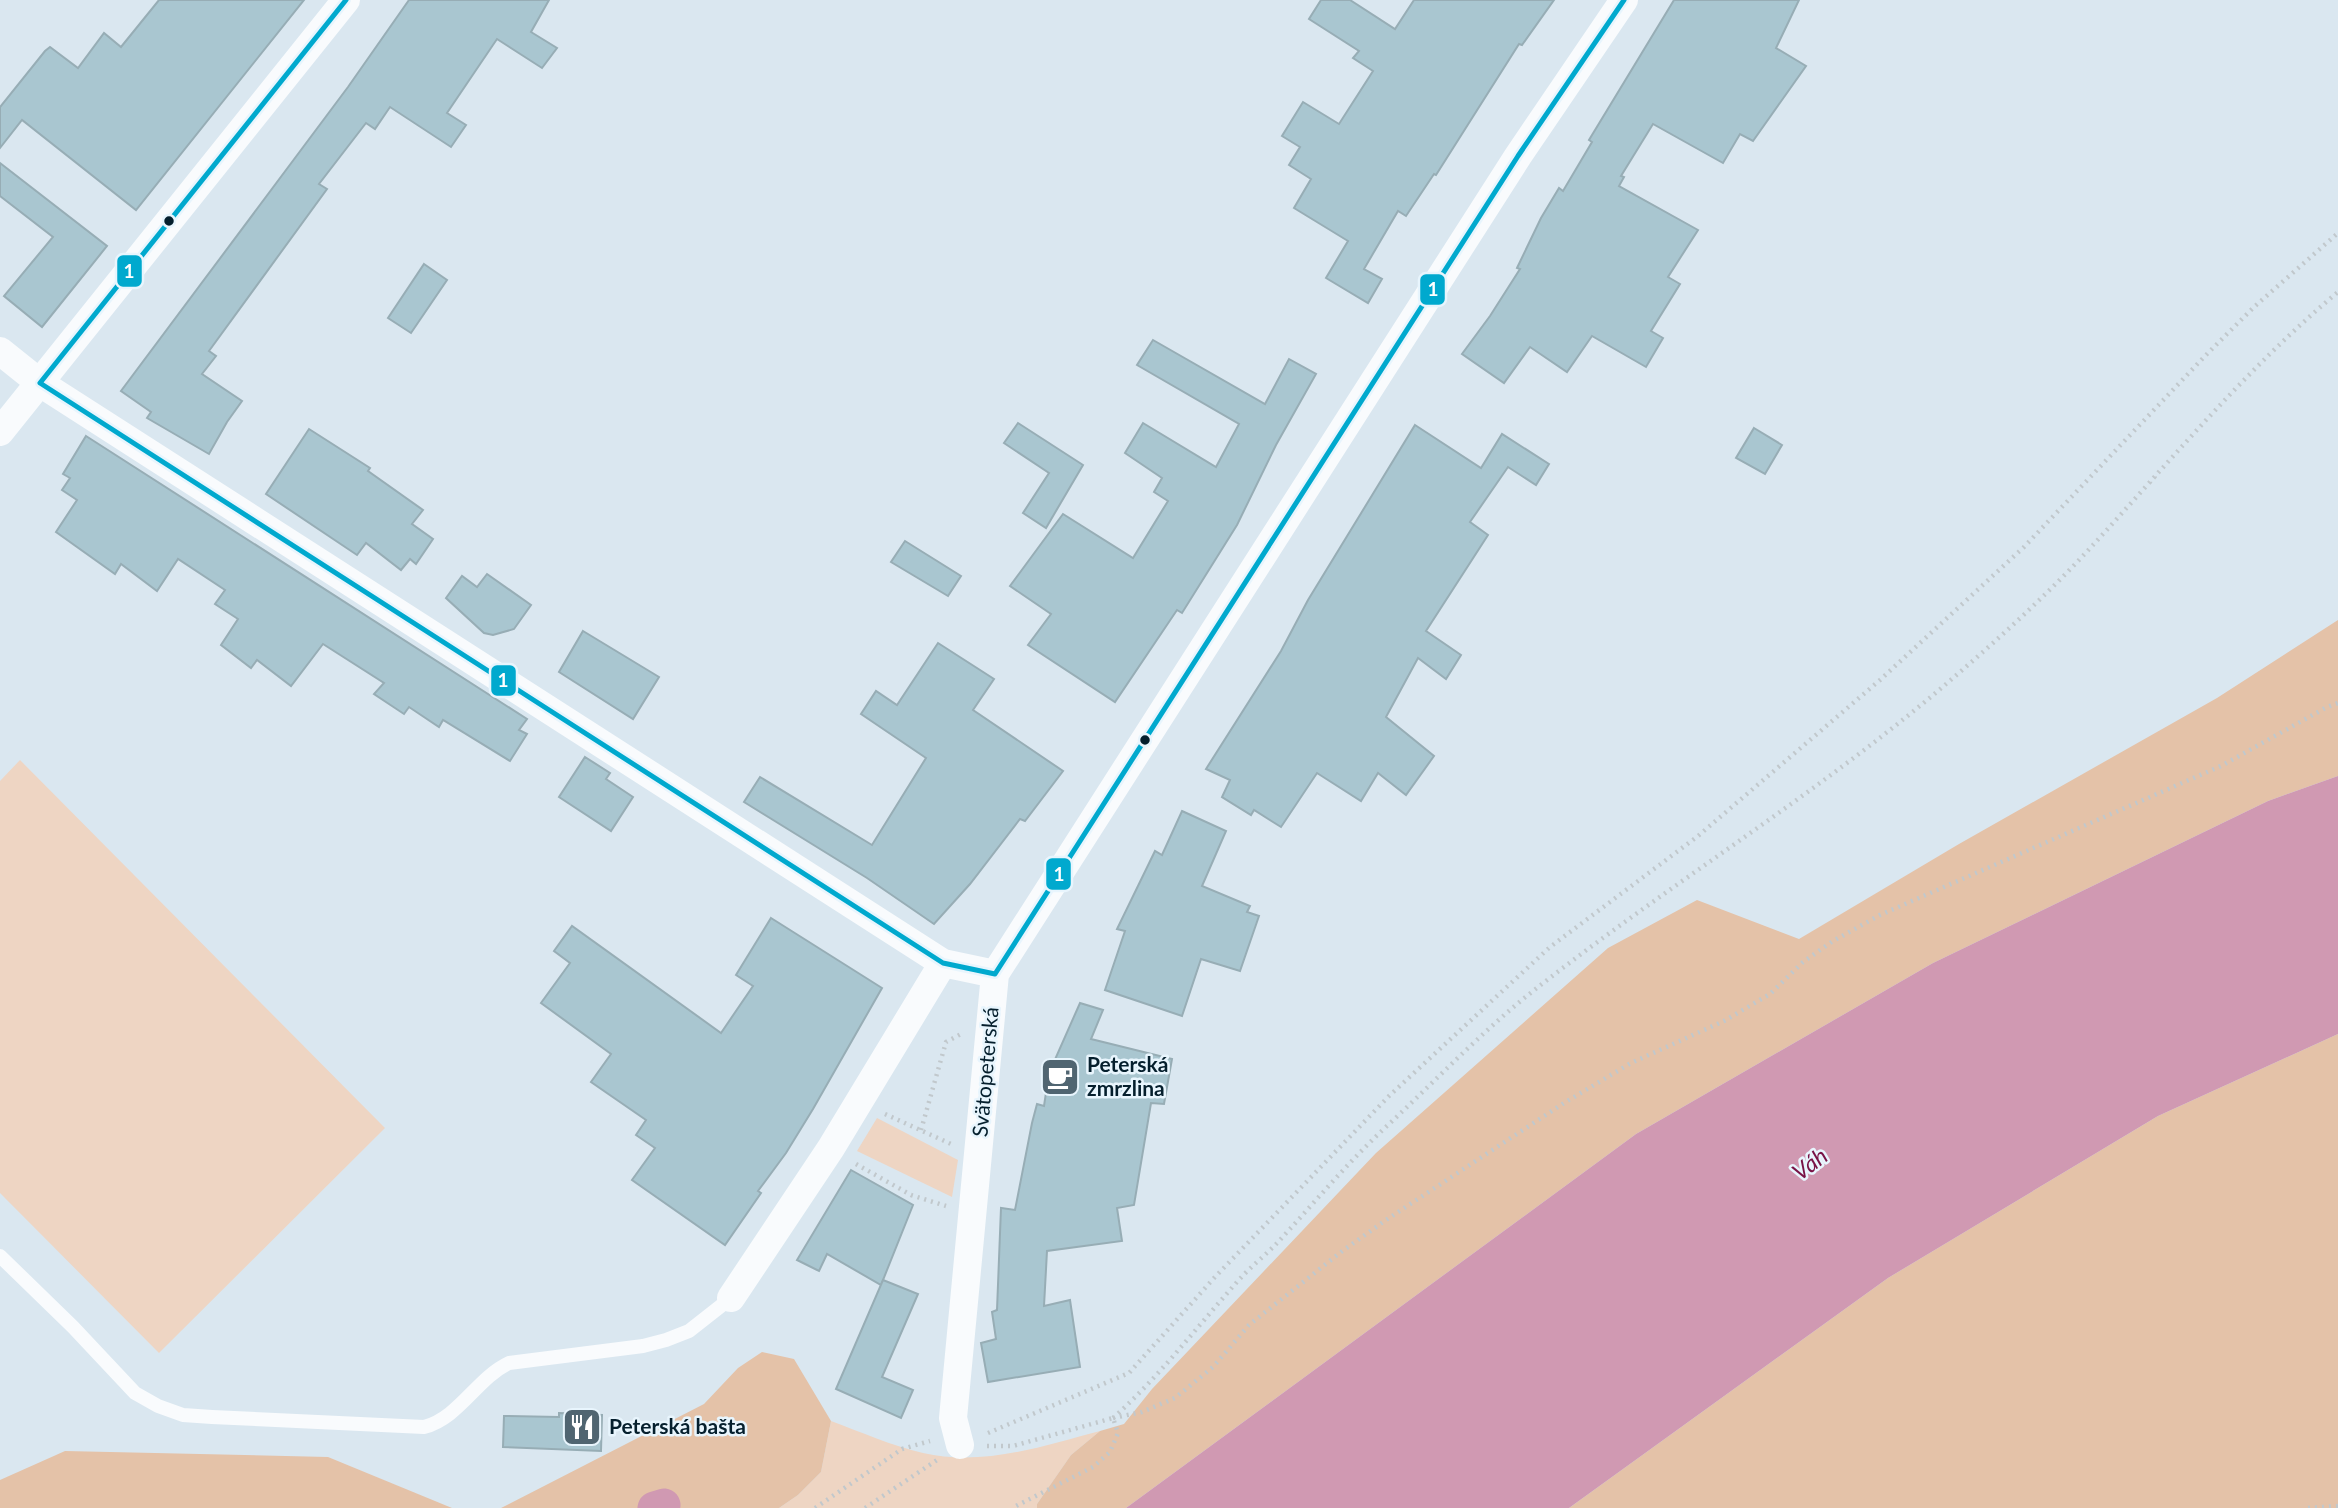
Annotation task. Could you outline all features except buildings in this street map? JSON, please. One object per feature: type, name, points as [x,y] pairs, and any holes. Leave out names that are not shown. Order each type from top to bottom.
[{"type":"street","points":[[0,432],[346,0]]},
{"type":"street","name":"Svätopeterská","points":[[960,1446],[953,1418],[995,974],[1518,156],[1624,0]]},
{"type":"street","points":[[0,351],[40,383],[943,963],[995,974]]},
{"type":"street","points":[[731,1298],[831,1148],[943,963]]},
{"type":"lane","points":[[0,1256],[73,1327],[135,1394],[183,1415],[212,1417],[424,1427],[443,1419],[497,1369],[509,1363],[643,1346],[666,1340],[689,1331],[731,1298]]},
{"type":"path","points":[[865,1508],[960,1446],[1129,1373],[1215,1277],[1389,1096],[1550,947],[1698,836],[1880,680],[2024,547],[2254,307],[2338,233]]},
{"type":"path","points":[[1113,1418],[1139,1395],[1239,1279],[1265,1256],[1382,1130],[1521,1001],[1903,720],[1958,674],[2013,625],[2091,548],[2273,351],[2338,292]]},
{"type":"path","points":[[816,1508],[902,1449],[933,1441],[960,1446],[1013,1446],[1142,1412],[1175,1398],[1213,1367],[1250,1325],[1341,1252],[1386,1220],[1564,1103],[1620,1070],[1724,1021],[1770,994],[1802,962],[1833,941],[1880,915],[2221,766],[2338,703]]},
{"type":"path","points":[[921,1130],[946,1042],[963,1033],[963,1021]]},
{"type":"path","points":[[884,1114],[954,1146]]},
{"type":"path","points":[[831,1148],[911,1195],[974,1213]]},
{"type":"path","points":[[1012,1508],[1102,1460],[1110,1452],[1118,1433],[1113,1418]]},
{"type":"path","points":[[2308,1508],[2338,1506]]},
{"type":"shaded area","points":[[2338,620],[2338,776],[2268,801],[1933,963],[1636,1134],[1126,1508],[1037,1508],[1037,1504],[1071,1455],[1100,1431],[1124,1424],[1152,1389],[1376,1153],[1608,948],[1697,900],[1799,939],[1959,844],[2217,698]]},
{"type":"shaded area","points":[[20,760],[385,1128],[159,1353],[0,1193],[0,781]]},
{"type":"shaded area","points":[[2338,1034],[2338,1508],[1569,1508],[1888,1278],[2158,1116]]},
{"type":"shaded area","points":[[877,1118],[958,1160],[952,1197],[857,1151]]},
{"type":"shaded area","points":[[762,1352],[794,1359],[831,1421],[821,1472],[798,1495],[779,1508],[501,1508],[704,1404],[738,1368]]},
{"type":"shaded area","points":[[831,1421],[911,1450],[945,1457],[968,1458],[1013,1453],[1100,1431],[1071,1455],[1037,1504],[1037,1508],[779,1508],[798,1495],[821,1472]]},
{"type":"shaded area","points":[[65,1451],[328,1457],[452,1508],[0,1508],[0,1480]]},
{"type":"water","name":"Váh","points":[[2338,776],[2338,1034],[2158,1116],[1888,1278],[1569,1508],[1126,1508],[1636,1134],[1933,963],[2268,801]]},
{"type":"waterway","points":[[654,1508],[664,1505]]},
{"type":"transit line","name":"1","points":[[346,0],[40,383],[943,963],[995,974],[1518,156],[1624,0]]},
{"type":"place","name":"Peterská zmrzlina","points":[[1060,1077]]},
{"type":"place","name":"Peterská bašta","points":[[582,1427]]}]
